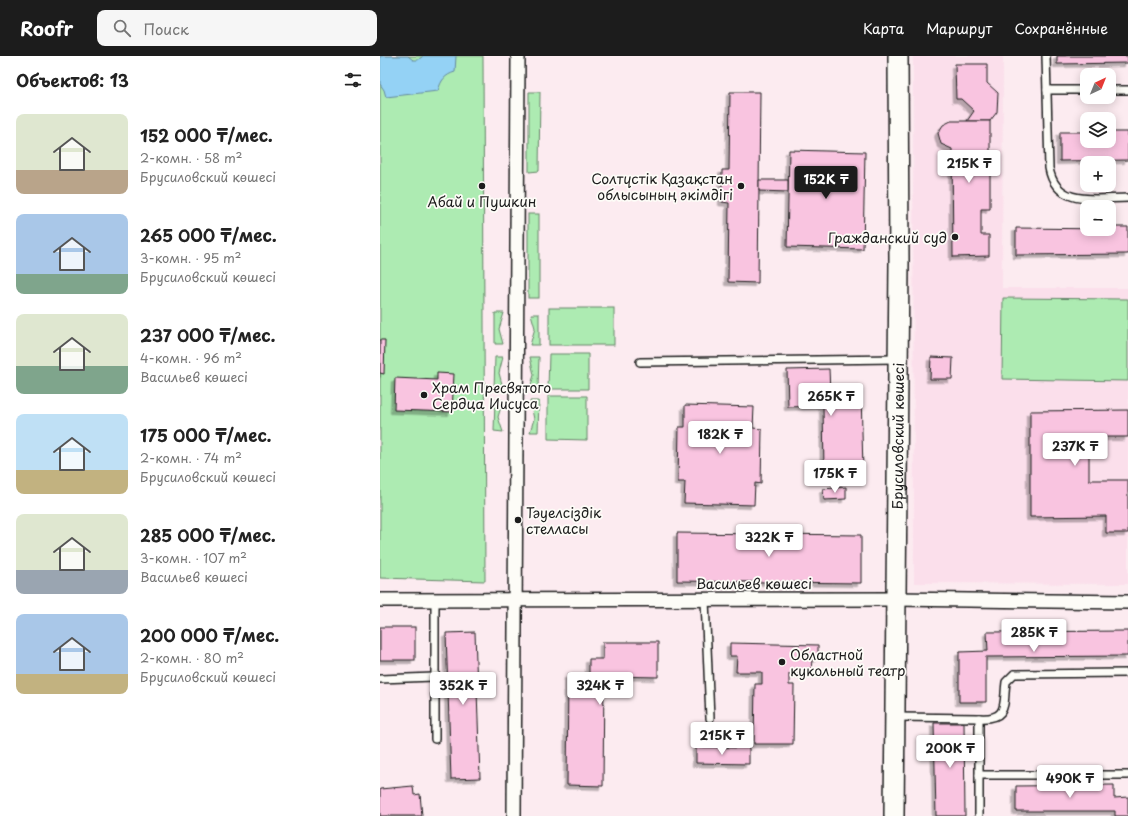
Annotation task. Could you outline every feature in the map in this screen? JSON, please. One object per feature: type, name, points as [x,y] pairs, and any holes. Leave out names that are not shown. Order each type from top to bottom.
[{"type":"street","points":[[514,816],[518,56]]},
{"type":"street","name":"Брусиловский көшесі","points":[[894,816],[898,360],[898,56]]},
{"type":"street","name":"Васильев көшесі","points":[[380,600],[896,599],[1128,602]]},
{"type":"lane","points":[[1046,56],[1049,168],[1051,179],[1057,188],[1067,195],[1078,198],[1128,198]]},
{"type":"lane","points":[[1048,90],[1080,90]]},
{"type":"lane","points":[[1116,90],[1128,90]]},
{"type":"lane","points":[[640,362],[898,360]]},
{"type":"lane","points":[[435,600],[435,739]]},
{"type":"lane","points":[[705,600],[710,718]]},
{"type":"lane","points":[[896,717],[992,718],[1000,713],[1005,704],[1006,682],[1014,674],[1128,673]]},
{"type":"lane","points":[[380,679],[434,677]]},
{"type":"lane","points":[[979,718],[979,816]]},
{"type":"lane","points":[[979,775],[1128,775]]},
{"type":"shaded area","points":[[913,56],[1003,56],[1002,288],[1128,288],[1128,584],[914,583]]},
{"type":"green space","points":[[380,56],[483,56],[485,581],[380,578]]},
{"type":"green space","points":[[529,92],[540,92],[539,171],[529,172]]},
{"type":"green space","points":[[528,214],[539,214],[539,298],[528,298]]},
{"type":"green space","points":[[1003,298],[1128,299],[1128,381],[1002,379]]},
{"type":"green space","points":[[549,308],[614,308],[614,345],[549,345]]},
{"type":"green space","points":[[495,313],[504,313],[499,329],[503,344],[495,344]]},
{"type":"green space","points":[[531,314],[539,314],[539,345],[530,345],[535,328]]},
{"type":"green space","points":[[549,354],[588,354],[588,389],[548,389]]},
{"type":"green space","points":[[495,357],[503,357],[499,373],[503,388],[494,388]]},
{"type":"green space","points":[[530,357],[539,357],[538,388],[530,388],[534,375]]},
{"type":"green space","points":[[548,396],[587,396],[587,440],[548,439]]},
{"type":"green space","points":[[495,400],[503,400],[498,417],[503,432],[494,431]]},
{"type":"green space","points":[[530,401],[539,401],[538,432],[530,432],[534,419]]},
{"type":"water","points":[[380,56],[408,56],[413,60],[418,60],[423,56],[456,56],[455,72],[444,78],[438,91],[386,97],[380,84]]},
{"type":"building","points":[[1057,56],[1128,56],[1128,63],[1057,64]]},
{"type":"building","points":[[955,64],[987,64],[987,83],[998,93],[997,112],[990,121],[967,121],[974,111],[961,99],[956,99]]},
{"type":"building","name":"Солтүстік Қазақстан облысының әкімдігі","points":[[730,92],[760,92],[758,283],[728,282],[729,203],[722,202],[722,170],[729,170]]},
{"type":"building","points":[[951,121],[990,121],[990,209],[981,209],[981,235],[989,235],[989,256],[953,257],[952,149],[941,144],[938,133],[943,125]]},
{"type":"building","points":[[1060,132],[1080,132],[1080,148],[1116,148],[1116,132],[1128,132],[1128,160],[1116,160],[1116,156],[1080,156],[1080,161],[1060,161]]},
{"type":"building","points":[[789,150],[865,152],[863,249],[787,247]]},
{"type":"building","points":[[759,180],[788,180],[788,192],[759,191]]},
{"type":"building","points":[[1116,227],[1128,227],[1128,254],[1016,255],[1016,228],[1080,229],[1080,236],[1116,236]]},
{"type":"building","points":[[380,340],[385,340],[384,374],[380,373]]},
{"type":"building","points":[[931,357],[953,358],[952,379],[930,379]]},
{"type":"building","points":[[829,369],[830,392],[861,392],[863,471],[824,471],[823,406],[788,407],[787,370]]},
{"type":"building","name":"Храм Пресвятого Сердца Иисуса","points":[[437,373],[454,374],[452,412],[394,410],[395,378],[437,380]]},
{"type":"building","points":[[685,405],[754,407],[753,428],[762,429],[761,484],[755,483],[754,505],[684,503],[685,482],[678,482],[679,427],[685,427]]},
{"type":"building","points":[[1128,410],[1128,437],[1089,437],[1089,480],[1128,480],[1128,533],[1106,533],[1106,516],[1030,517],[1030,411]]},
{"type":"building","points":[[846,487],[846,499],[824,500],[823,489]]},
{"type":"building","points":[[677,533],[861,535],[861,583],[677,581]]},
{"type":"building","points":[[380,627],[415,627],[415,660],[380,660]]},
{"type":"building","points":[[1128,631],[1128,656],[986,657],[986,702],[959,702],[959,652],[988,651],[987,632]]},
{"type":"building","points":[[475,632],[480,778],[451,779],[446,633]]},
{"type":"building","points":[[603,642],[658,642],[658,677],[604,676],[603,786],[567,785],[568,675],[589,675],[589,659],[603,659]]},
{"type":"building","points":[[730,643],[818,645],[818,659],[812,658],[811,674],[789,674],[789,685],[794,685],[793,744],[754,744],[755,684],[762,684],[762,672],[736,672],[737,656],[730,656]]},
{"type":"building","points":[[934,723],[964,723],[965,816],[936,816]]},
{"type":"building","points":[[696,747],[749,748],[749,764],[696,763]]},
{"type":"building","points":[[1114,785],[1114,798],[1128,797],[1128,816],[1115,816],[1115,811],[1016,811],[1016,786]]},
{"type":"building","points":[[413,786],[414,795],[420,794],[422,816],[380,816],[380,789]]},
{"type":"place","name":"Абай и Пушкин","points":[[482,186]]},
{"type":"place","name":"Солтүстік Қазақстан облысының әкімдігі","points":[[741,186]]},
{"type":"place","name":"Гражданский суд","points":[[955,237]]},
{"type":"place","name":"Храм Пресвятого Сердца Иисуса","points":[[424,395]]},
{"type":"place","name":"Тәуелсіздік стелласы","points":[[518,520]]},
{"type":"place","name":"Областной кукольный театр","points":[[782,662]]}]
